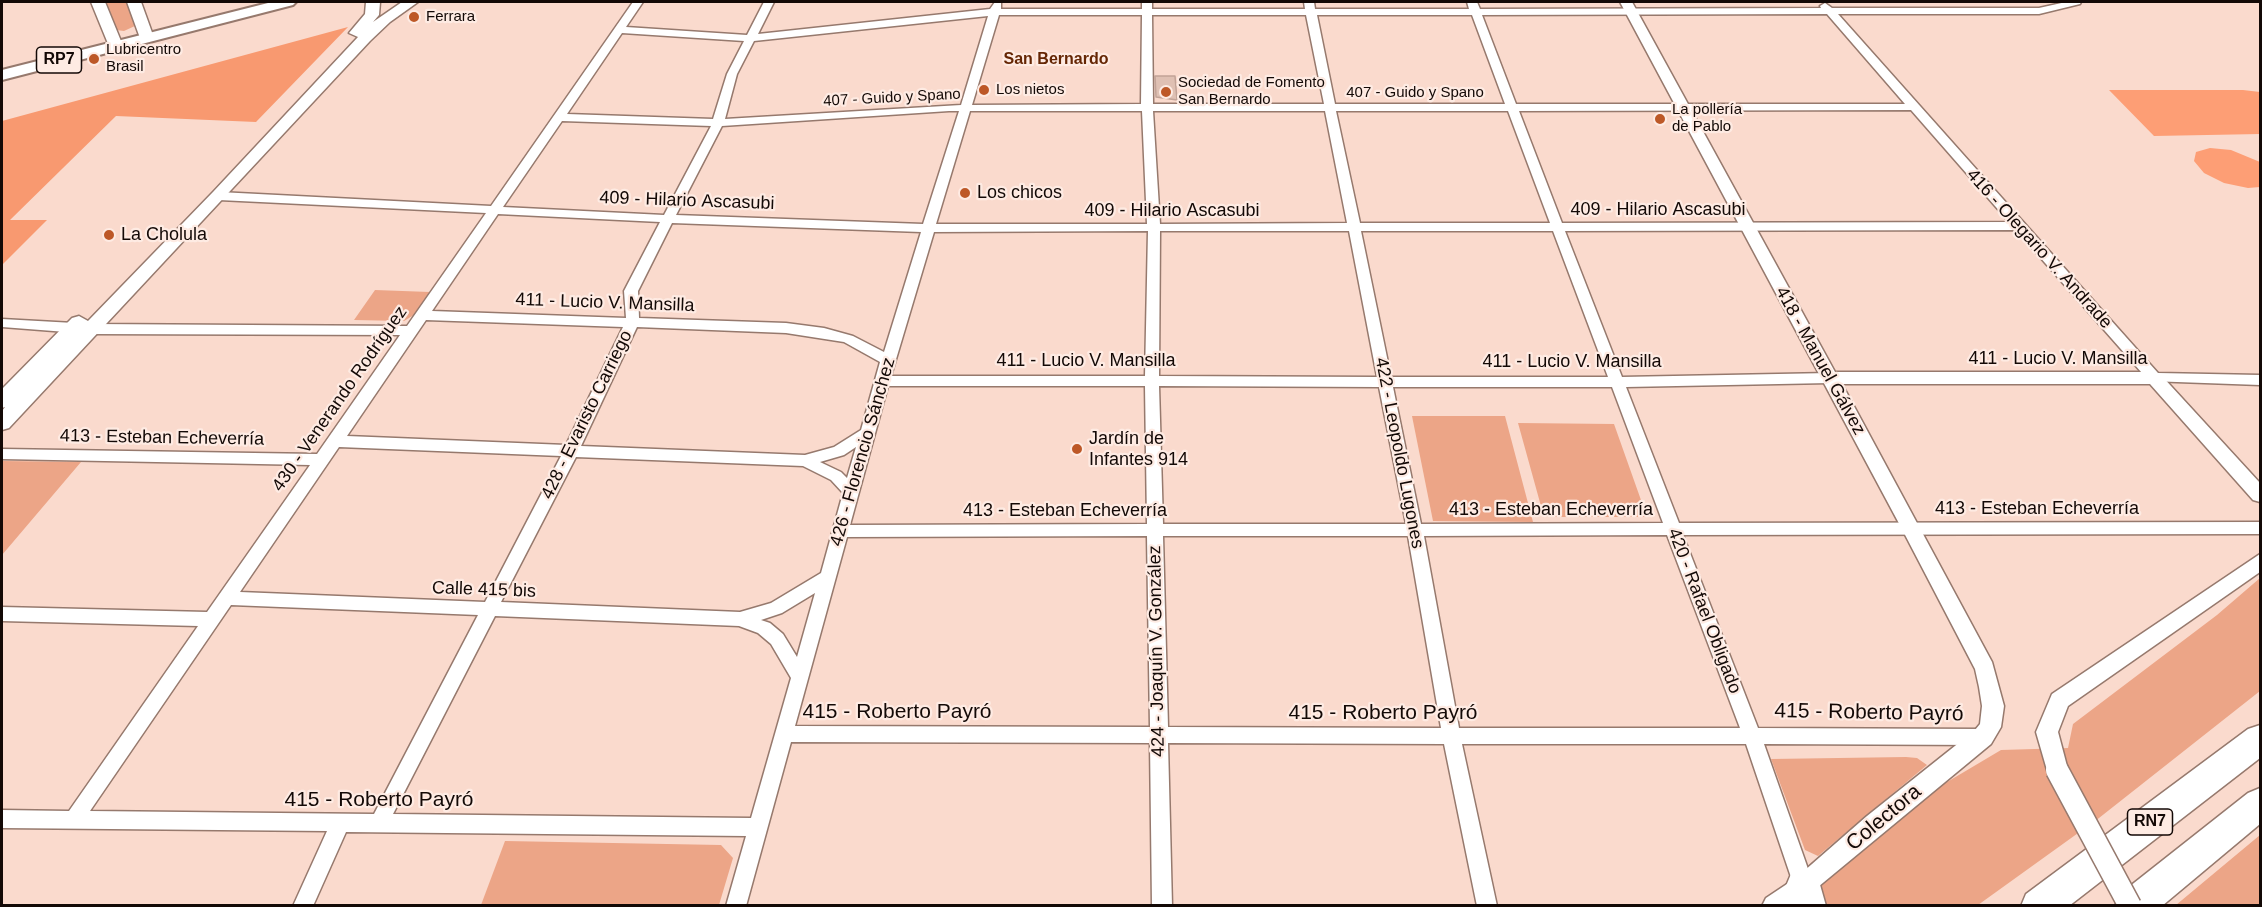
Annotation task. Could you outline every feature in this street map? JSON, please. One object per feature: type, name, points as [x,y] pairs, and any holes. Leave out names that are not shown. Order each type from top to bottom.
[{"type":"highway","name":"RN7","points":[[2039,906],[2260,739]]},
{"type":"highway","points":[[2132,906],[2260,804]]},
{"type":"main road","points":[[98,2],[114,42]]},
{"type":"main road","points":[[134,2],[145,34]]},
{"type":"main road","name":"RP7","points":[[2,67],[114,42],[259,2]]},
{"type":"main road","name":"RP7","points":[[145,34],[288,2]]},
{"type":"main road","points":[[2,401],[352,37],[372,15],[374,3],[409,3]]},
{"type":"main road","points":[[2,423],[219,196],[365,38],[409,3]]},
{"type":"main road","name":"RP7","points":[[2,75],[114,42]]},
{"type":"street","name":"430 - Venerando Rodríguez","points":[[74,819],[639,2]]},
{"type":"street","name":"428 - Evaristo Carriego","points":[[380,821],[571,451],[632,324],[631,291],[718,123],[729,82],[769,2]]},
{"type":"street","points":[[619,30],[750,38],[996,7],[1825,6],[2039,11],[2076,2]]},
{"type":"street","name":"420 - Rafael Obligado","points":[[1474,6],[1772,789],[1806,896]]},
{"type":"street","name":"418 - Manuel Gálvez","points":[[1629,6],[1985,668],[1993,706],[1987,732]]},
{"type":"street","name":"416 - Olegario V. Andrade","points":[[1825,6],[1912,107],[2260,495]]},
{"type":"street","name":"426 - Florencio Sánchez","points":[[736,906],[888,360],[996,7]]},
{"type":"street","name":"424 - Joaquín V. González","points":[[1148,7],[1147,108],[1154,230],[1152,380],[1162,906]]},
{"type":"street","name":"422 - Leopoldo Lugones","points":[[1310,7],[1415,531],[1451,735],[1487,906]]},
{"type":"street","name":"407 - Guido y Spano","points":[[558,117],[718,123],[966,108],[1912,107]]},
{"type":"street","name":"409 - Hilario Ascasubi","points":[[219,196],[669,219],[929,228],[1154,230],[2018,226]]},
{"type":"street","name":"411 - Lucio V. Mansilla","points":[[422,315],[810,330],[848,339],[888,360]]},
{"type":"street","points":[[2,323],[92,329],[411,331]]},
{"type":"street","name":"411 - Lucio V. Mansilla","points":[[883,381],[1619,382],[1830,378],[2260,380]]},
{"type":"street","points":[[335,441],[805,461],[838,451],[869,432]]},
{"type":"street","name":"413 - Esteban Echeverría","points":[[2,454],[322,460]]},
{"type":"street","points":[[805,461],[836,476],[852,493]]},
{"type":"street","name":"413 - Esteban Echeverría","points":[[842,531],[2260,528]]},
{"type":"street","points":[[2132,906],[2057,770],[2047,732],[2060,700],[2260,562]]},
{"type":"street","name":"Calle 415 bis","points":[[740,619],[776,608],[827,577]]},
{"type":"street","name":"Calle 415 bis","points":[[227,598],[740,619],[764,628],[777,639],[799,677]]},
{"type":"street","points":[[2,614],[212,620]]},
{"type":"street","name":"415 - Roberto Payró","points":[[783,734],[1159,736],[1751,735],[1987,732]]},
{"type":"street","name":"Colectora","points":[[1774,906],[1806,896],[1875,824],[1987,732]]},
{"type":"street","name":"415 - Roberto Payró","points":[[2,819],[380,821],[757,827]]},
{"type":"street","points":[[303,906],[341,822]]},
{"type":"shaded area","points":[[104,2],[127,2],[137,25],[124,31],[116,30]]},
{"type":"shaded area","points":[[348,27],[256,122],[116,116],[10,220],[47,220],[2,265],[2,121]]},
{"type":"shaded area","points":[[2109,90],[2260,92],[2260,134],[2154,136]]},
{"type":"shaded area","points":[[2210,148],[2231,150],[2260,162],[2260,187],[2248,188],[2224,183],[2204,173],[2194,161],[2196,152]]},
{"type":"shaded area","points":[[375,290],[430,292],[414,315],[404,321],[354,320]]},
{"type":"shaded area","points":[[1412,416],[1505,416],[1533,522],[1433,521]]},
{"type":"shaded area","points":[[1518,423],[1614,424],[1647,517],[1544,517]]},
{"type":"shaded area","points":[[2,461],[81,462],[2,555]]},
{"type":"shaded area","points":[[2260,578],[2260,691],[2099,818],[1978,905],[1767,906],[1937,788],[2001,750],[2068,748],[2073,724],[2217,615]]},
{"type":"shaded area","points":[[1917,758],[1927,765],[1818,856],[1805,850],[1771,759]]},
{"type":"shaded area","points":[[2260,835],[2260,905],[2176,905]]},
{"type":"shaded area","points":[[505,841],[721,845],[733,858],[719,905],[481,905]]},
{"type":"building","points":[[1155,76],[1175,76],[1177,100],[1156,97]]},
{"type":"place","name":"Ferrara","points":[[414,17]]},
{"type":"place","name":"Lubricentro Brasil","points":[[94,59]]},
{"type":"place","name":"Los nietos","points":[[984,90]]},
{"type":"place","name":"Sociedad de Fomento San Bernardo","points":[[1166,92]]},
{"type":"place","name":"La pollería de Pablo","points":[[1660,119]]},
{"type":"place","name":"Los chicos","points":[[965,193]]},
{"type":"place","name":"La Cholula","points":[[109,235]]},
{"type":"place","name":"Jardín de Infantes 914","points":[[1077,449]]},
{"type":"district","name":"San Bernardo","points":[[1056,60]]}]
